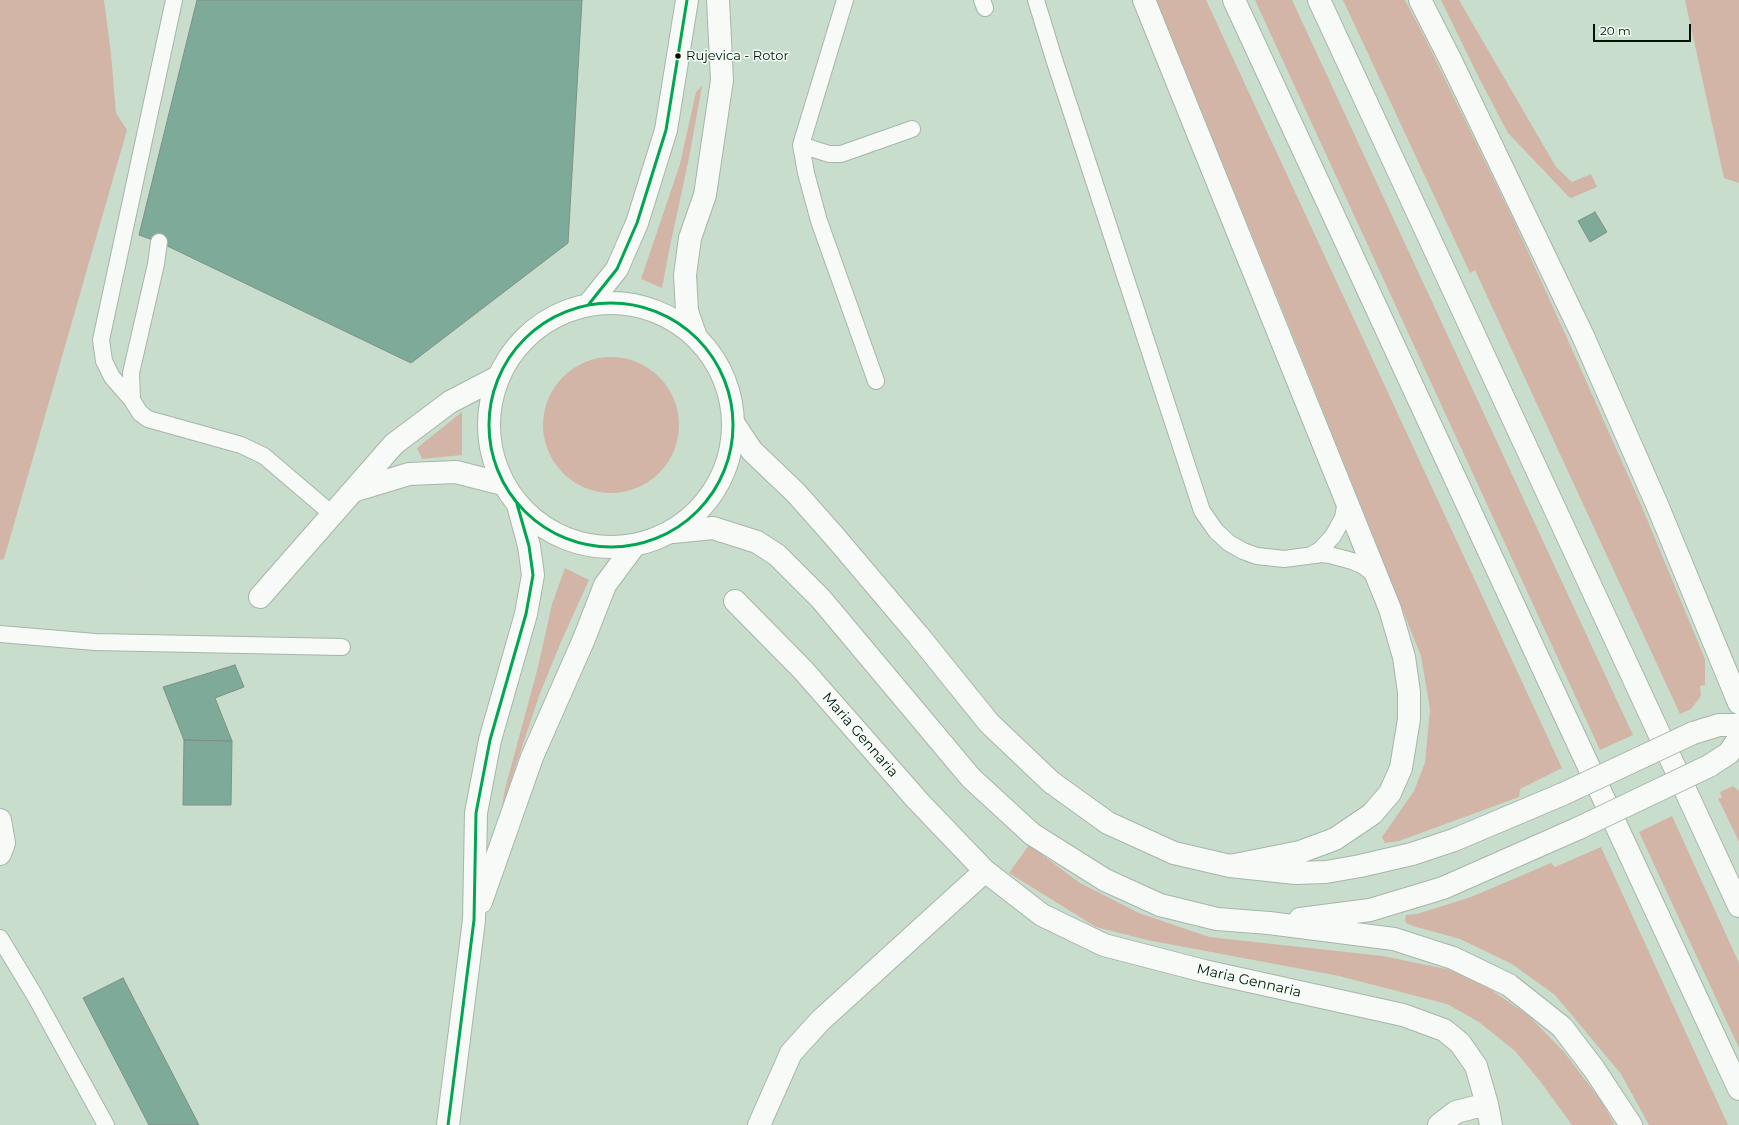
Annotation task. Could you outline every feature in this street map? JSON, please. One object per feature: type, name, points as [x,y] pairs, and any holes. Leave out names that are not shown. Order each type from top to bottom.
[{"type":"main road","points":[[589,304],[617,269],[637,223],[666,130],[687,0]]},
{"type":"main road","points":[[696,337],[687,311],[684,275],[690,238],[705,195],[722,80],[718,0]]},
{"type":"main road","points":[[1144,0],[1378,577],[1398,634],[1404,657],[1409,692],[1409,719],[1401,768],[1390,793],[1372,814],[1335,839],[1300,852],[1230,866]]},
{"type":"main road","points":[[1234,0],[1550,685],[1739,1089]]},
{"type":"main road","points":[[1319,0],[1739,906]]},
{"type":"main road","points":[[1420,0],[1583,336],[1658,507],[1739,703]]},
{"type":"main road","points":[[673,532],[699,512],[718,486],[730,456],[734,424],[729,392],[716,362],[696,337],[673,319],[647,308],[618,302],[589,304],[560,313],[534,329],[513,351],[498,377],[489,413],[491,449],[503,484],[517,504],[536,522],[558,536],[589,546],[609,548],[634,546],[673,532],[713,528],[757,542],[777,555],[821,599],[971,778],[1032,834],[1105,880],[1160,905],[1217,919],[1269,923],[1394,939],[1453,958],[1509,985],[1562,1027],[1594,1069],[1631,1125]]},
{"type":"main road","points":[[260,597],[394,444],[450,402],[498,377]]},
{"type":"main road","points":[[734,424],[752,452],[796,493],[835,537],[989,722],[1051,782],[1108,822],[1174,854],[1230,866],[1296,873],[1326,872],[1360,866],[1412,854],[1454,840],[1563,794],[1693,734],[1719,725],[1739,725]]},
{"type":"main road","points":[[353,491],[408,474],[456,472],[503,484]]},
{"type":"main road","points":[[448,1125],[474,920],[476,813],[490,740],[526,614],[533,575],[529,546],[517,504]]},
{"type":"main road","points":[[474,920],[532,757],[584,639],[605,586],[634,546]]},
{"type":"main road","name":"Maria Gennaria","points":[[735,601],[803,670],[918,801],[985,871],[1042,915],[1104,945],[1204,971],[1403,1015],[1444,1030],[1460,1043],[1476,1066],[1487,1104],[1491,1125]]},
{"type":"main road","points":[[1269,923],[1370,910],[1443,888],[1579,828],[1709,766],[1729,753],[1739,738]]},
{"type":"main road","points":[[0,820],[4,843],[0,854]]},
{"type":"main road","points":[[759,1125],[791,1053],[820,1021],[985,871]]},
{"type":"main road","points":[[1439,1125],[1456,1112],[1487,1104]]},
{"type":"lane","points":[[174,0],[101,340],[104,361],[112,377],[132,400],[140,413],[148,419],[241,445],[264,456],[332,514]]},
{"type":"lane","points":[[844,0],[801,145],[806,173],[819,221],[876,381]]},
{"type":"lane","points":[[1036,0],[1202,511],[1216,531],[1229,543],[1243,551],[1258,556],[1284,559],[1311,555],[1330,555],[1347,559],[1362,565],[1378,577]]},
{"type":"lane","points":[[801,145],[829,154],[841,154],[912,129]]},
{"type":"lane","points":[[132,400],[131,373],[156,264],[158,242]]},
{"type":"lane","points":[[1311,555],[1320,550],[1333,536],[1343,518],[1346,501]]},
{"type":"lane","points":[[0,634],[95,642],[342,647]]},
{"type":"lane","points":[[0,938],[35,996],[106,1125]]},
{"type":"path","points":[[733,179],[757,184]]},
{"type":"path","points":[[601,210],[614,214]]},
{"type":"path","points":[[68,613],[95,612],[128,586],[162,584],[194,578],[242,582]]},
{"type":"path","points":[[651,581],[658,586],[696,588],[714,596],[735,601]]},
{"type":"path","points":[[34,613],[42,604],[62,613]]},
{"type":"path","points":[[609,651],[616,653]]},
{"type":"shaded area","points":[[0,0],[104,0],[111,54],[116,113],[127,130],[4,559],[0,560]]},
{"type":"shaded area","points":[[1156,0],[1206,0],[1562,768],[1520,789],[1519,797],[1399,841],[1385,843],[1382,837],[1414,791],[1425,763],[1430,709],[1421,656],[1287,321]]},
{"type":"shaded area","points":[[1255,0],[1292,0],[1633,735],[1600,750]]},
{"type":"shaded area","points":[[1343,0],[1405,0],[1426,40],[1514,221],[1567,338],[1639,500],[1705,659],[1705,685],[1700,686],[1701,696],[1691,709],[1680,714],[1475,270],[1470,273]]},
{"type":"shaded area","points":[[1441,0],[1459,0],[1556,167],[1572,182],[1591,174],[1597,187],[1571,198],[1508,133]]},
{"type":"shaded area","points":[[1685,0],[1739,0],[1739,183],[1724,178]]},
{"type":"shaded area","points":[[702,86],[689,158],[662,288],[641,279],[680,164],[696,92]]},
{"type":"shaded area","points":[[611,357],[631,360],[643,365],[659,377],[671,393],[676,405],[679,425],[676,445],[671,457],[659,473],[643,485],[631,490],[611,493],[591,490],[579,485],[563,473],[551,457],[546,445],[543,425],[546,405],[551,393],[563,377],[579,365],[591,360]]},
{"type":"shaded area","points":[[462,412],[462,455],[422,459],[417,448]]},
{"type":"shaded area","points":[[565,568],[589,580],[560,644],[539,696],[502,807],[505,789],[538,667],[552,604]]},
{"type":"shaded area","points":[[1733,786],[1739,791],[1739,842],[1718,798],[1722,798],[1720,792]]},
{"type":"shaded area","points":[[1672,816],[1739,963],[1739,1048],[1639,832]]},
{"type":"shaded area","points":[[1029,845],[1080,883],[1139,913],[1209,937],[1383,956],[1451,970],[1487,987],[1528,1015],[1564,1052],[1602,1102],[1615,1125],[1572,1125],[1540,1081],[1515,1051],[1479,1022],[1447,1004],[1339,976],[1147,940],[1096,927],[1009,873]]},
{"type":"shaded area","points":[[1601,847],[1728,1125],[1649,1125],[1621,1074],[1555,995],[1512,964],[1460,939],[1406,923],[1406,915],[1417,914],[1471,897],[1551,863],[1555,867]]},
{"type":"building","points":[[197,0],[582,0],[568,243],[411,363],[159,242],[139,235]]},
{"type":"building","points":[[1595,212],[1607,232],[1590,242],[1578,221]]},
{"type":"building","points":[[235,665],[244,687],[215,698],[232,741],[184,740],[163,687]]},
{"type":"building","points":[[184,740],[232,741],[231,805],[183,805]]},
{"type":"building","points":[[123,978],[199,1125],[149,1125],[83,998]]},
{"type":"transit line","points":[[589,304],[617,269],[637,223],[666,130],[687,0]]},
{"type":"transit line","points":[[599,303],[623,303],[646,308],[669,317],[689,330],[706,347],[724,378],[731,401],[733,425],[731,449],[719,483],[706,503],[689,520],[669,533],[646,542],[623,547],[599,547],[576,542],[553,533],[533,520],[516,503],[503,483],[494,460],[489,437],[489,413],[494,390],[503,367],[516,347],[533,330],[553,317],[576,308],[599,303]]},
{"type":"transit line","points":[[448,1125],[474,920],[476,813],[490,740],[526,614],[533,575],[529,546],[517,504]]},
{"type":"place","name":"Rujevica - Rotor","points":[[678,56]]}]
